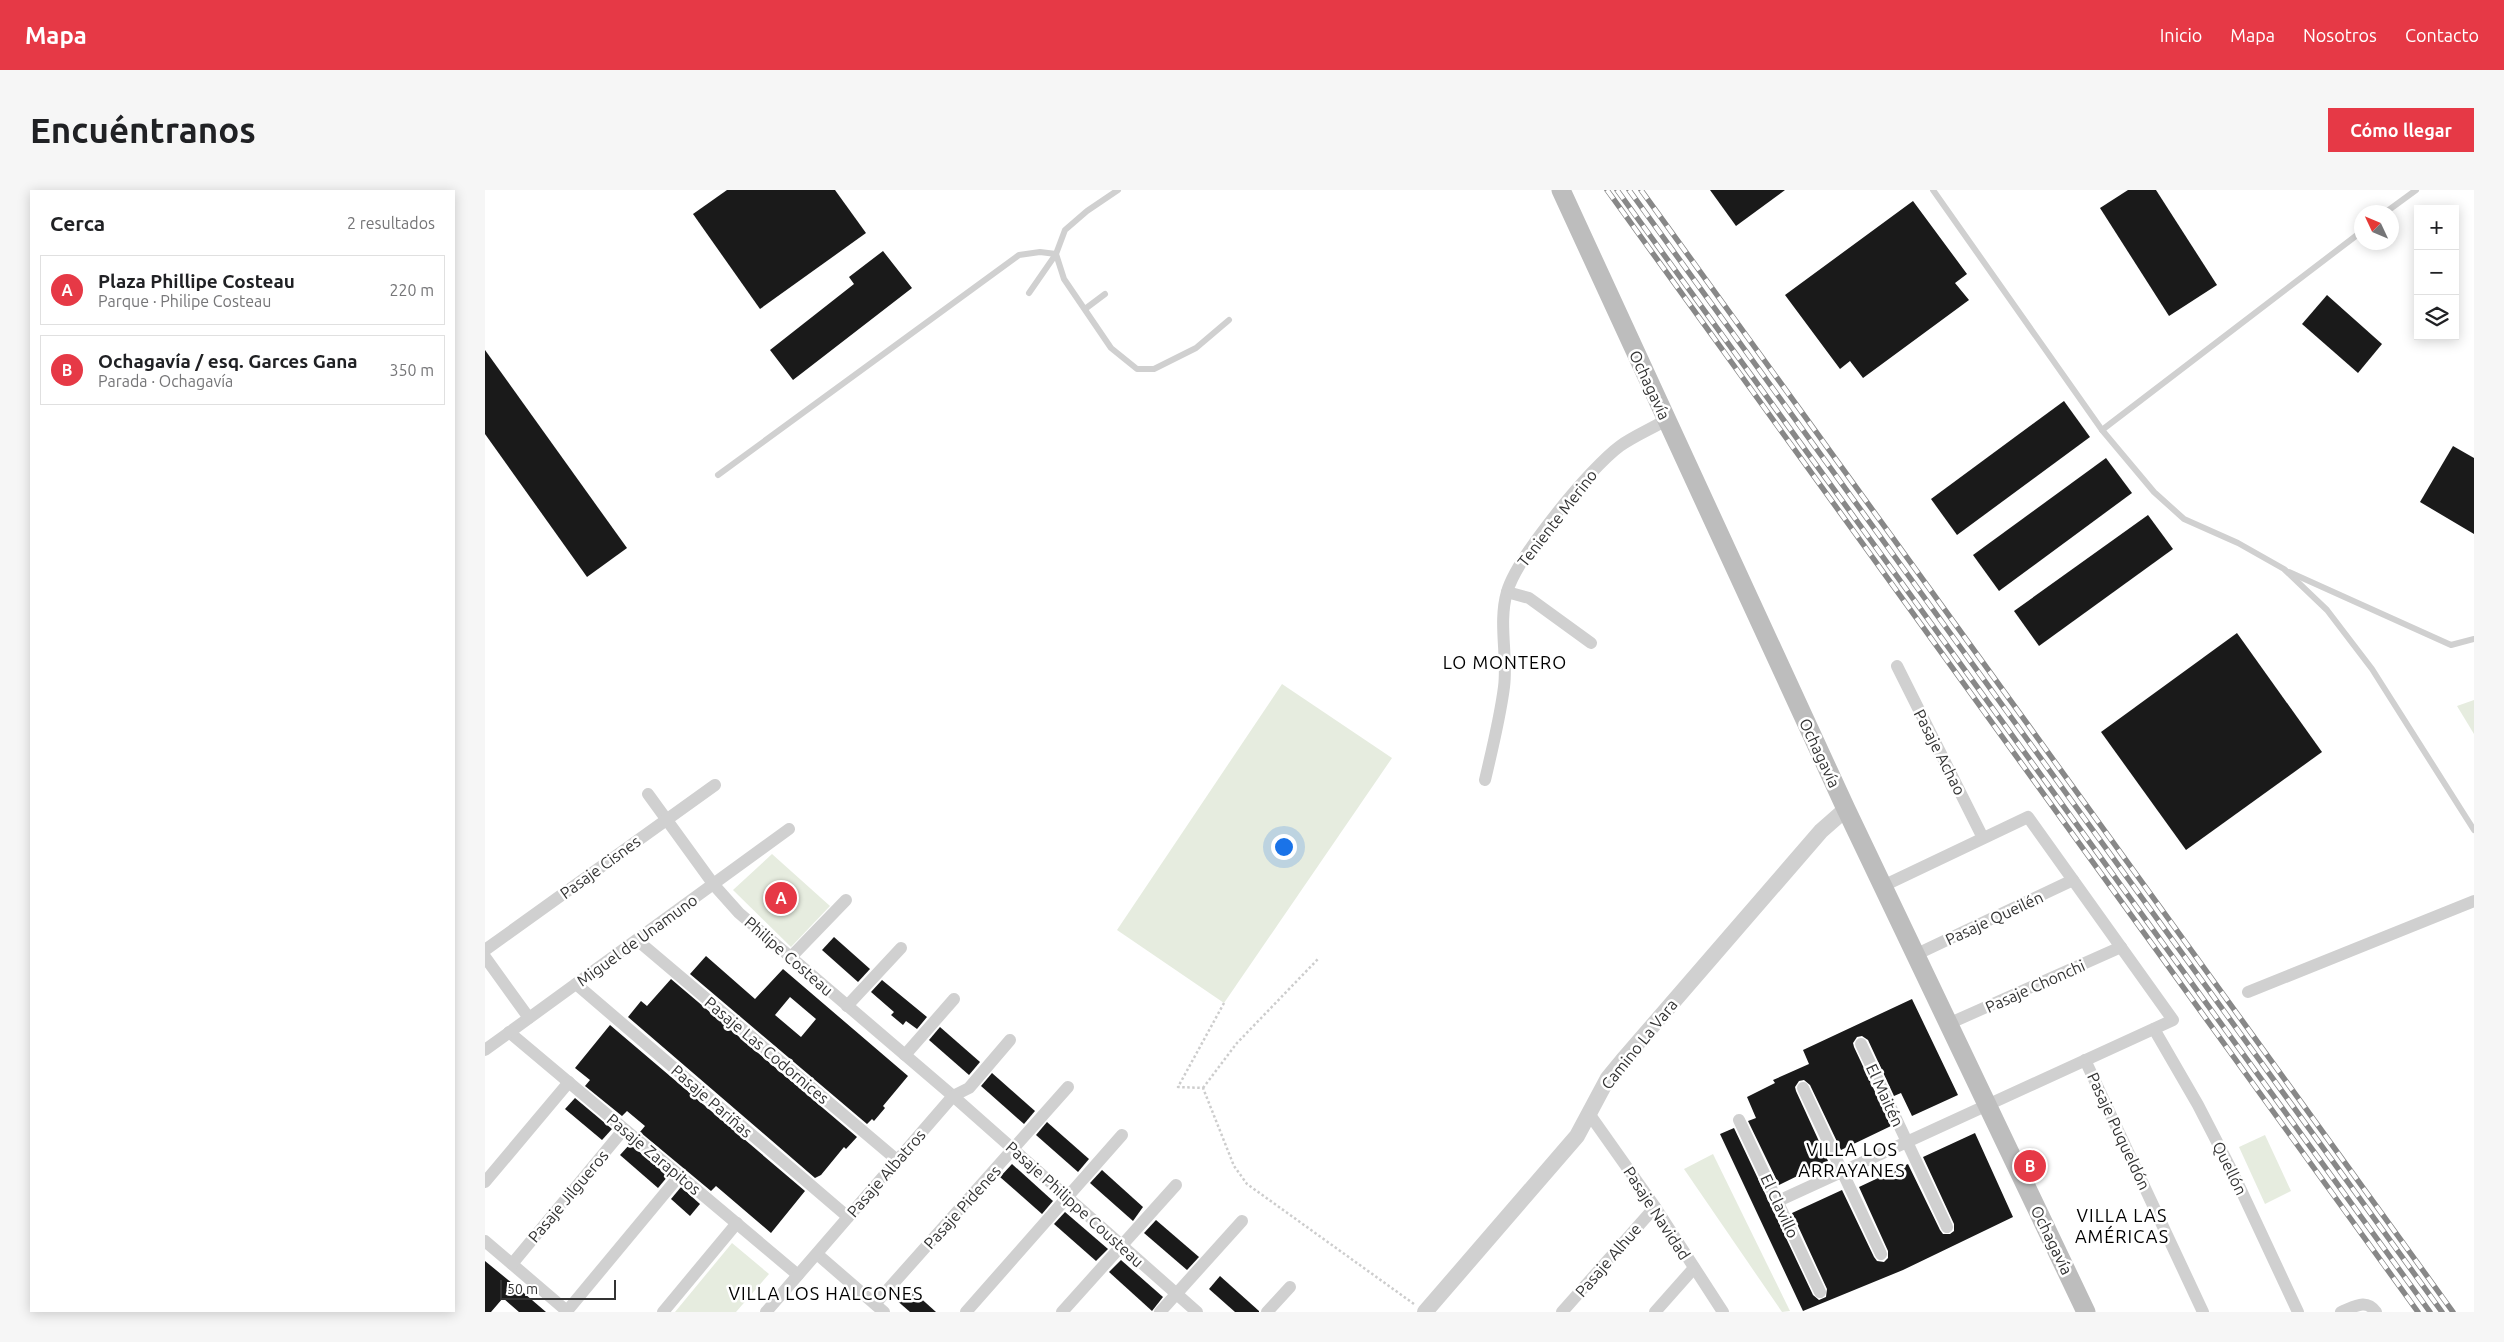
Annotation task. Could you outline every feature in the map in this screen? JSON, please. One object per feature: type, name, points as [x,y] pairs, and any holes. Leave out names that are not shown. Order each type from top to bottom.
[{"type":"main road","name":"Ochagavía","points":[[1561,190],[1846,809],[2086,1312]]},
{"type":"street","name":"Teniente Merino","points":[[1485,780],[1504,686],[1504,611],[1507,592],[1516,571],[1582,483],[1602,461],[1621,446],[1666,420]]},
{"type":"street","points":[[1507,592],[1529,598],[1591,643]]},
{"type":"street","name":"Pasaje Achao","points":[[1897,666],[1983,838]]},
{"type":"street","name":"Pasaje Cisnes","points":[[485,950],[715,785]]},
{"type":"street","name":"Philipe Costeau","points":[[648,794],[714,885],[739,913],[953,1096]]},
{"type":"street","name":"Camino La Vara","points":[[1421,1309],[1564,1152],[1590,1115],[1608,1078],[1622,1061],[1821,831],[1846,809]]},
{"type":"street","points":[[1778,1201],[1986,1104],[2173,1020],[2028,817],[1883,886]]},
{"type":"street","name":"Miguel de Unamuno","points":[[485,1050],[789,829]]},
{"type":"street","name":"Pasaje Queilén","points":[[1915,955],[2073,880]]},
{"type":"street","points":[[791,958],[846,900]]},
{"type":"street","points":[[2248,992],[2474,901]]},
{"type":"street","name":"Pasaje Las Codornices","points":[[637,940],[897,1160]]},
{"type":"street","name":"Pasaje Chonchi","points":[[1948,1024],[2121,947]]},
{"type":"street","points":[[847,1006],[901,948]]},
{"type":"street","points":[[485,957],[529,1018]]},
{"type":"street","name":"Pasaje Pariñas","points":[[576,984],[848,1218]]},
{"type":"street","points":[[905,1055],[954,999]]},
{"type":"street","name":"Quellón","points":[[2154,1029],[2198,1104],[2233,1173],[2298,1312]]},
{"type":"street","name":"Pasaje Zarapitos","points":[[509,1032],[798,1275]]},
{"type":"street","name":"Pasaje Albatros","points":[[766,1312],[953,1096],[969,1088],[1010,1040]]},
{"type":"street","name":"El Maitén","points":[[1861,1044],[1947,1227]]},
{"type":"street","name":"Pasaje Puqueldón","points":[[2085,1060],[2203,1312]]},
{"type":"street","points":[[485,1182],[569,1082]]},
{"type":"street","name":"Pasaje Pidenes","points":[[879,1308],[1013,1149],[1068,1087]]},
{"type":"street","points":[[1803,1088],[1881,1254]]},
{"type":"street","name":"Pasaje Philippe Cousteau","points":[[953,1096],[1197,1312]]},
{"type":"street","name":"Pasaje Navidad","points":[[1590,1115],[1655,1208],[1723,1312]]},
{"type":"street","name":"El Clavillo","points":[[1739,1120],[1821,1292]]},
{"type":"street","name":"Pasaje Jilgueros","points":[[512,1264],[624,1129]]},
{"type":"street","points":[[966,1312],[1122,1135]]},
{"type":"street","points":[[485,1241],[568,1311],[680,1175]]},
{"type":"street","points":[[1062,1312],[1176,1185]]},
{"type":"street","name":"Pasaje Alhue","points":[[1563,1312],[1655,1208]]},
{"type":"street","points":[[1160,1312],[1242,1221]]},
{"type":"street","points":[[663,1312],[737,1223]]},
{"type":"street","points":[[817,1254],[879,1308]]},
{"type":"street","points":[[1655,1312],[1693,1268]]},
{"type":"street","points":[[1267,1312],[1290,1287]]},
{"type":"street","points":[[2341,1312],[2360,1304],[2372,1308]]},
{"type":"lane","points":[[1029,293],[1056,254],[1060,239],[1068,227],[1117,190]]},
{"type":"lane","points":[[1933,190],[2102,430],[2154,492],[2184,519],[2238,543],[2284,569],[2451,644],[2474,639]]},
{"type":"lane","points":[[2396,205],[2416,190]]},
{"type":"lane","points":[[2102,430],[2354,237]]},
{"type":"lane","points":[[718,475],[1019,255],[1040,252],[1056,254]]},
{"type":"lane","points":[[1056,254],[1065,278],[1111,348],[1137,369],[1155,369],[1196,348],[1229,320]]},
{"type":"lane","points":[[1085,309],[1105,294]]},
{"type":"lane","points":[[2284,569],[2327,610],[2372,669],[2474,830]]},
{"type":"path","points":[[1203,1088],[1237,1043],[1318,959]]},
{"type":"path","points":[[1203,1088],[1178,1087],[1224,1003]]},
{"type":"path","points":[[1203,1088],[1234,1166],[1247,1184],[1421,1309]]},
{"type":"shaded area","points":[[1282,684],[1392,758],[1224,1003],[1117,930]]},
{"type":"shaded area","points":[[2474,700],[2474,734],[2457,706]]},
{"type":"shaded area","points":[[772,854],[830,906],[791,947],[733,890]]},
{"type":"shaded area","points":[[2265,1135],[2291,1191],[2265,1204],[2239,1147]]},
{"type":"shaded area","points":[[1713,1154],[1790,1311],[1782,1312],[1684,1169]]},
{"type":"shaded area","points":[[732,1243],[769,1274],[736,1312],[675,1312]]},
{"type":"building","points":[[727,190],[835,190],[866,233],[760,309],[693,214]]},
{"type":"building","points":[[1710,190],[1785,190],[1736,226]]},
{"type":"building","points":[[2128,190],[2156,190],[2217,285],[2169,316],[2100,208]]},
{"type":"building","points":[[1913,201],[1967,274],[1955,283],[1969,300],[1863,378],[1850,361],[1840,369],[1785,295]]},
{"type":"building","points":[[883,251],[912,288],[793,380],[770,350],[854,284],[849,277]]},
{"type":"building","points":[[2327,295],[2382,344],[2358,373],[2302,324]]},
{"type":"building","points":[[485,350],[627,548],[587,577],[485,434]]},
{"type":"building","points":[[2064,401],[2090,437],[1957,535],[1931,499]]},
{"type":"building","points":[[2453,446],[2474,458],[2474,534],[2420,502]]},
{"type":"building","points":[[2106,458],[2132,493],[1999,591],[1973,555]]},
{"type":"building","points":[[2148,515],[2173,549],[2039,646],[2014,611]]},
{"type":"building","points":[[2237,633],[2322,752],[2186,850],[2101,732]]},
{"type":"building","points":[[834,937],[870,969],[858,982],[822,950]]},
{"type":"building","points":[[706,956],[755,999],[783,969],[908,1076],[883,1106],[885,1108],[874,1121],[872,1119],[867,1124],[690,974]],"holes":[[[790,997],[816,1019],[801,1037],[775,1015]]]},
{"type":"building","points":[[671,979],[857,1137],[846,1149],[844,1147],[821,1175],[815,1178],[628,1017],[641,1001],[647,1006]]},
{"type":"building","points":[[882,980],[927,1017],[917,1029],[906,1021],[903,1025],[891,1015],[894,1012],[871,992]]},
{"type":"building","points":[[1912,999],[1958,1095],[1912,1116],[1901,1093],[1894,1096],[1868,1040],[1862,1036],[1857,1037],[1853,1043],[1854,1047],[1891,1126],[1841,1150],[1810,1085],[1804,1080],[1799,1081],[1795,1087],[1796,1091],[1828,1161],[1779,1185],[1748,1121],[1756,1118],[1747,1097],[1775,1083],[1773,1080],[1809,1064],[1803,1050]]},
{"type":"building","points":[[610,1025],[805,1191],[771,1233],[716,1186],[711,1191],[640,1132],[645,1126],[627,1111],[622,1116],[585,1086],[590,1080],[575,1068]]},
{"type":"building","points":[[940,1027],[980,1062],[969,1075],[929,1040]]},
{"type":"building","points":[[992,1073],[1035,1111],[1024,1124],[981,1086]]},
{"type":"building","points":[[575,1098],[612,1129],[602,1140],[565,1109]]},
{"type":"building","points":[[1047,1122],[1089,1159],[1078,1172],[1036,1135]]},
{"type":"building","points":[[1734,1128],[1813,1295],[1819,1300],[1826,1297],[1827,1289],[1792,1213],[1842,1190],[1874,1257],[1877,1261],[1884,1262],[1888,1258],[1888,1251],[1859,1187],[1908,1164],[1940,1230],[1943,1234],[1950,1234],[1954,1231],[1954,1224],[1923,1157],[1975,1133],[2013,1217],[1903,1270],[1803,1311],[1720,1134]]},
{"type":"building","points":[[630,1144],[668,1176],[658,1188],[620,1155]]},
{"type":"building","points":[[1012,1164],[1053,1201],[1042,1214],[1000,1177]]},
{"type":"building","points":[[1102,1170],[1143,1207],[1133,1221],[1090,1183]]},
{"type":"building","points":[[681,1187],[700,1204],[690,1216],[671,1199]]},
{"type":"building","points":[[1065,1212],[1108,1249],[1096,1261],[1054,1224]]},
{"type":"building","points":[[1156,1220],[1199,1257],[1187,1270],[1144,1233]]},
{"type":"building","points":[[1121,1260],[1163,1297],[1152,1311],[1109,1272]]},
{"type":"building","points":[[485,1261],[546,1312],[519,1312],[503,1298],[491,1312],[485,1312]]},
{"type":"building","points":[[1220,1276],[1259,1312],[1235,1312],[1209,1289]]},
{"type":"building","points":[[906,1285],[936,1312],[910,1312],[894,1298]]},
{"type":"railway","points":[[1607,190],[2418,1312]]},
{"type":"railway","points":[[1617,190],[2430,1312]]},
{"type":"railway","points":[[1629,190],[2442,1312]]},
{"type":"railway","points":[[1641,190],[2453,1312]]},
{"type":"place","name":"Plaza Phillipe Costeau","points":[[781,898]]},
{"type":"place","name":"Ochagavía / esq. Garces Gana","points":[[2030,1166]]},
{"type":"district","name":"LO MONTERO","points":[[1505,662]]},
{"type":"district","name":"VILLA LOS ARRAYANES","points":[[1852,1160]]},
{"type":"district","name":"VILLA LAS AMÉRICAS","points":[[2122,1225]]},
{"type":"district","name":"VILLA LOS HALCONES","points":[[826,1293]]}]
